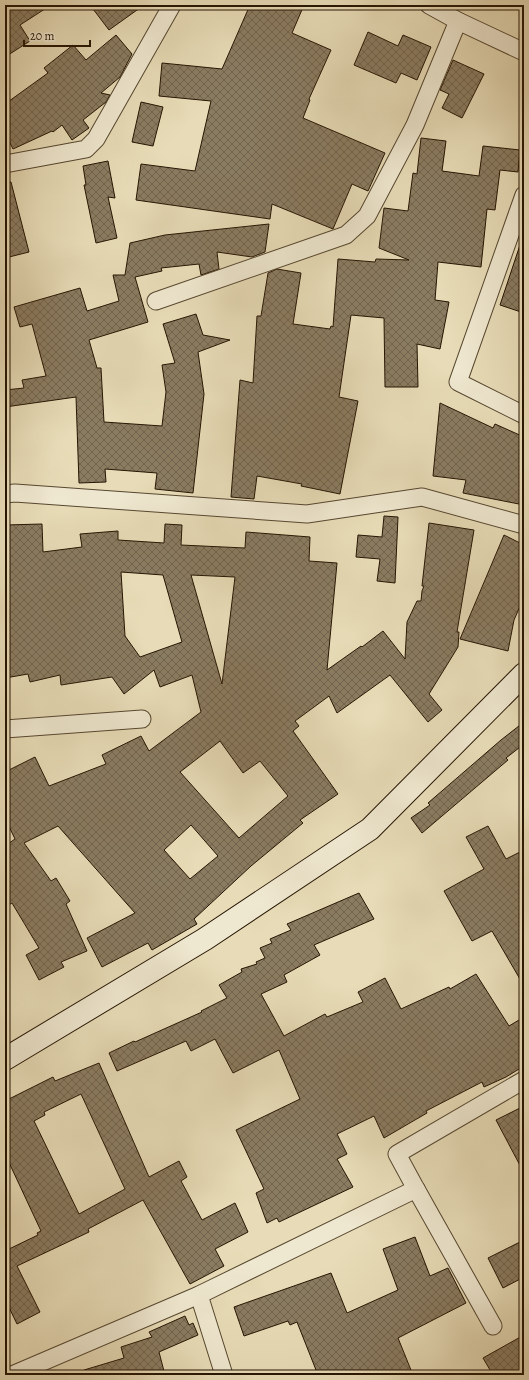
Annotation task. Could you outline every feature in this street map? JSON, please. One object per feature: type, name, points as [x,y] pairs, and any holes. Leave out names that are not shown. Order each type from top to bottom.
[{"type":"street","points":[[5,164],[86,149],[96,138],[172,5]]},
{"type":"street","points":[[429,5],[458,21],[524,52]]},
{"type":"street","points":[[156,302],[346,235],[367,216],[415,126],[458,21]]},
{"type":"street","points":[[524,195],[458,382],[524,415]]},
{"type":"street","points":[[5,494],[23,493],[307,514],[422,497],[524,525]]},
{"type":"street","points":[[5,1059],[205,939],[370,829],[524,674]]},
{"type":"street","points":[[5,729],[142,719]]},
{"type":"street","points":[[494,1326],[397,1154],[524,1080]]},
{"type":"street","points":[[12,1375],[199,1295],[416,1189]]},
{"type":"street","points":[[199,1295],[224,1375]]},
{"type":"building","points":[[5,5],[51,5],[20,25],[30,41],[5,57]]},
{"type":"building","points":[[90,5],[144,5],[109,30]]},
{"type":"building","points":[[250,5],[304,5],[292,33],[331,50],[309,99],[310,100],[303,118],[385,153],[368,191],[352,184],[333,229],[272,204],[270,219],[136,200],[141,164],[195,171],[211,101],[159,96],[162,63],[222,69]]},
{"type":"building","points":[[368,32],[398,46],[403,35],[431,47],[417,80],[401,73],[396,83],[354,65]]},
{"type":"building","points":[[116,35],[132,54],[120,77],[101,93],[110,95],[106,102],[83,120],[89,128],[72,140],[62,125],[53,132],[52,131],[13,149],[5,133],[5,104],[48,73],[44,68],[73,45],[86,60]]},
{"type":"building","points":[[453,60],[484,74],[462,118],[442,108],[449,94],[440,90]]},
{"type":"building","points":[[141,102],[163,107],[153,146],[132,142]]},
{"type":"building","points":[[421,138],[446,141],[442,171],[479,176],[483,146],[520,150],[518,172],[500,170],[495,210],[487,209],[481,267],[438,262],[435,300],[449,302],[440,349],[417,344],[418,387],[385,387],[384,318],[351,315],[339,397],[358,401],[340,494],[301,486],[302,484],[257,476],[254,499],[231,497],[240,380],[253,383],[257,316],[261,316],[268,273],[277,269],[301,273],[293,324],[330,329],[331,326],[333,327],[338,259],[375,262],[376,259],[409,260],[379,248],[384,208],[408,211],[413,173],[417,174]]},
{"type":"building","points":[[108,161],[115,198],[108,197],[117,238],[96,243],[84,185],[86,185],[83,166]]},
{"type":"building","points":[[5,182],[11,182],[29,252],[5,258]]},
{"type":"building","points":[[269,224],[265,252],[252,257],[217,252],[219,269],[201,275],[199,264],[161,268],[162,271],[135,277],[148,322],[89,340],[97,368],[101,368],[104,422],[162,426],[166,392],[162,365],[175,363],[163,324],[196,314],[203,335],[230,340],[198,352],[204,394],[193,493],[155,489],[157,473],[105,469],[106,482],[79,483],[76,397],[5,407],[5,390],[24,388],[22,380],[46,376],[32,324],[20,327],[14,307],[80,288],[87,311],[119,301],[113,275],[125,275],[130,243],[165,235]]},
{"type":"building","points":[[521,242],[524,242],[524,313],[500,305]]},
{"type":"building","points":[[440,403],[493,428],[495,424],[524,437],[524,505],[463,493],[466,480],[433,476]]},
{"type":"building","points":[[384,516],[398,517],[395,583],[377,581],[380,559],[356,557],[358,535],[382,537]]},
{"type":"building","points":[[429,523],[474,530],[457,632],[459,632],[458,647],[429,694],[442,710],[428,722],[390,675],[337,713],[329,696],[295,721],[299,726],[293,731],[338,794],[300,820],[303,823],[251,866],[194,919],[197,924],[152,950],[148,943],[102,967],[87,938],[135,913],[58,826],[24,843],[51,881],[56,878],[70,901],[66,904],[87,951],[61,962],[64,967],[39,980],[26,955],[39,948],[12,903],[5,907],[5,846],[15,839],[5,818],[5,772],[35,757],[49,786],[106,764],[102,755],[141,736],[149,751],[201,712],[192,675],[160,687],[154,670],[124,694],[112,677],[61,685],[60,675],[30,682],[28,674],[5,678],[5,525],[42,524],[43,552],[82,547],[80,534],[118,531],[118,540],[164,543],[165,524],[182,525],[181,545],[245,548],[246,532],[310,537],[309,561],[337,563],[327,670],[383,631],[405,659],[407,622],[417,601],[421,601],[424,586],[422,586]],"holes":[[[121,572],[163,575],[182,642],[140,657],[125,636]],[[191,575],[235,577],[222,684]],[[220,741],[243,773],[260,761],[288,796],[239,838],[180,772]],[[191,825],[218,856],[190,879],[164,850]]]},
{"type":"building","points":[[504,535],[524,545],[524,597],[514,620],[508,651],[460,639]]},
{"type":"building","points":[[524,722],[524,744],[506,758],[508,760],[422,833],[411,818],[430,805],[428,803]]},
{"type":"building","points":[[488,826],[506,859],[524,850],[524,986],[492,931],[472,941],[444,891],[484,869],[466,837]]},
{"type":"building","points":[[359,893],[374,919],[314,945],[320,955],[284,975],[287,982],[261,994],[284,1036],[325,1014],[327,1017],[363,1002],[358,992],[385,978],[401,1009],[449,987],[450,989],[476,974],[509,1026],[524,1017],[524,1066],[506,1077],[484,1087],[482,1082],[426,1111],[427,1113],[384,1138],[374,1116],[337,1134],[347,1154],[337,1159],[353,1187],[279,1222],[277,1218],[267,1223],[256,1193],[264,1189],[236,1130],[300,1099],[279,1050],[233,1073],[215,1039],[191,1051],[186,1041],[117,1071],[109,1053],[202,1012],[201,1011],[227,998],[219,985],[242,972],[241,969],[257,964],[256,962],[265,958],[260,948],[272,943],[270,939],[291,930],[287,924]]},
{"type":"building","points":[[99,1063],[149,1177],[179,1161],[187,1177],[181,1181],[202,1220],[235,1203],[248,1232],[215,1249],[224,1266],[190,1284],[143,1200],[88,1229],[89,1232],[17,1266],[40,1312],[17,1324],[5,1299],[5,1241],[9,1249],[38,1235],[37,1233],[41,1231],[5,1154],[5,1101],[53,1077],[55,1081]],"holes":[[[81,1094],[125,1189],[79,1214],[34,1121],[45,1115],[44,1112]]]},
{"type":"building","points":[[524,1106],[524,1173],[496,1120]]},
{"type":"building","points":[[415,1237],[430,1276],[448,1268],[466,1303],[398,1338],[413,1375],[318,1375],[297,1322],[290,1325],[288,1321],[244,1336],[234,1307],[331,1273],[347,1313],[398,1290],[383,1249]]},
{"type":"building","points":[[524,1240],[524,1277],[503,1288],[488,1258]]},
{"type":"building","points":[[185,1316],[189,1325],[193,1323],[198,1335],[159,1352],[165,1375],[84,1375],[84,1370],[124,1358],[121,1347],[152,1337],[149,1332]]},
{"type":"building","points":[[524,1335],[524,1375],[493,1375],[483,1358]]}]
